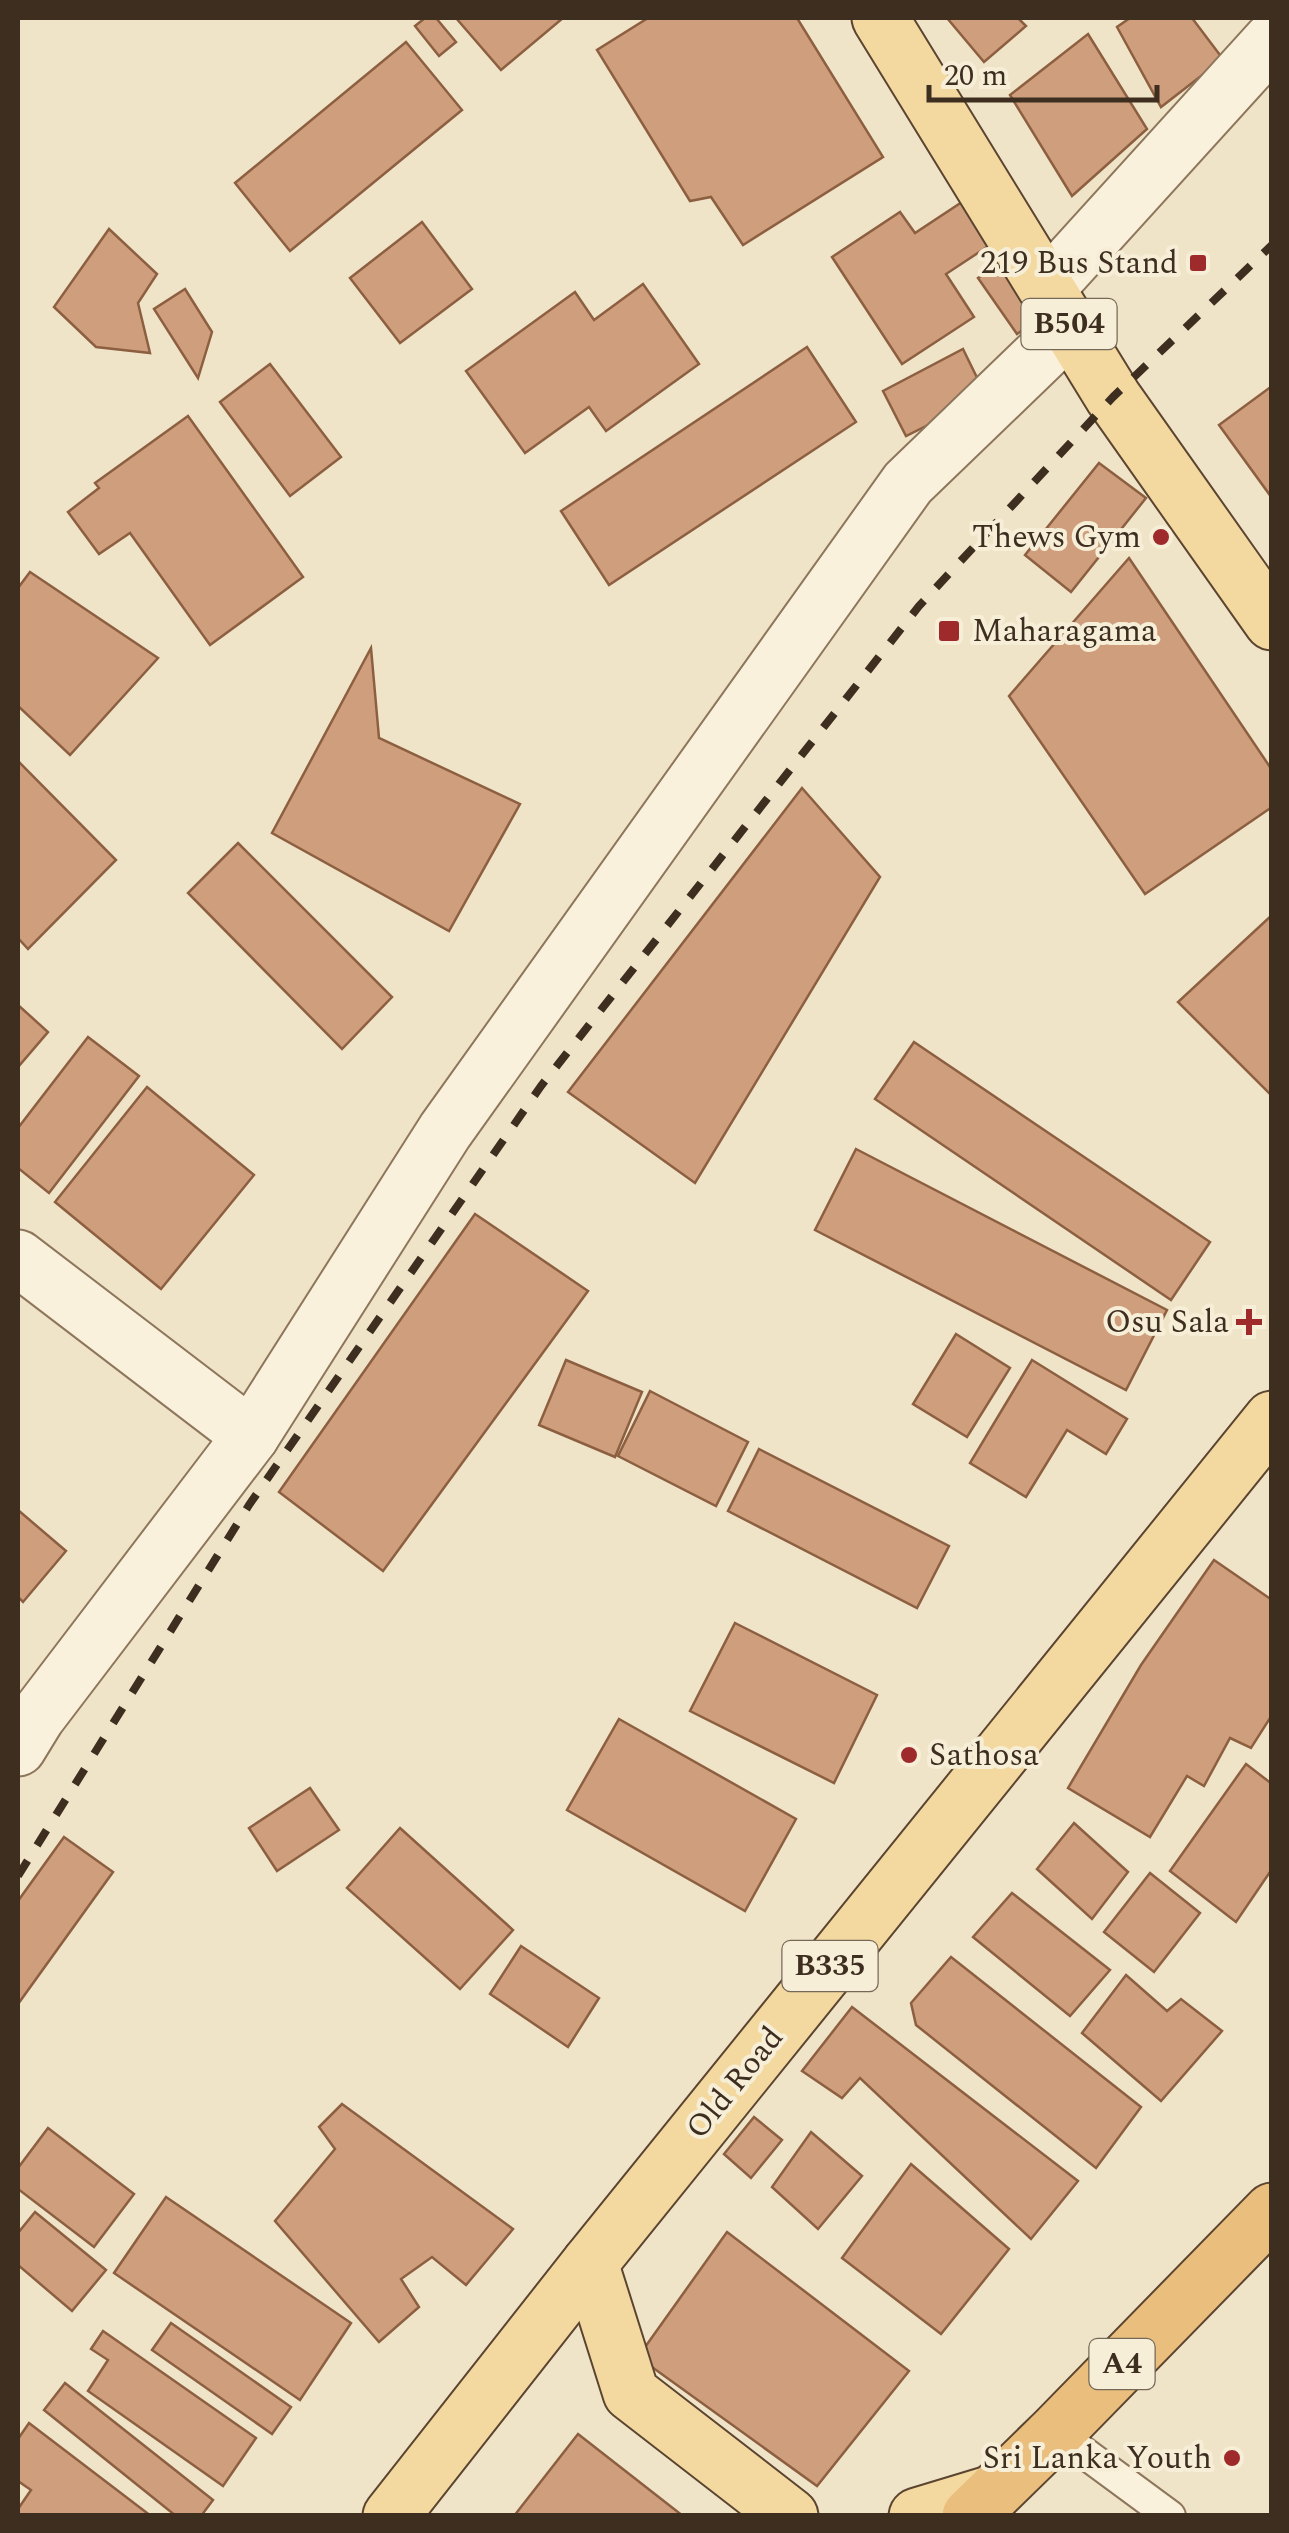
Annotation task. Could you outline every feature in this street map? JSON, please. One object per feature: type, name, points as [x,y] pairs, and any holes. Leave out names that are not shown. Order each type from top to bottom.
[{"type":"highway","name":"A4","points":[[981,2504],[1272,2211]]},
{"type":"main road","name":"B504","points":[[880,18],[1112,397],[1272,622]]},
{"type":"main road","name":"Old Road","points":[[391,2516],[590,2263],[1272,1419]]},
{"type":"main road","points":[[590,2263],[631,2393],[790,2516]]},
{"type":"main road","points":[[917,2516],[981,2504]]},
{"type":"street","points":[[18,1748],[251,1436],[445,1131],[908,483],[1059,307],[1272,40]]},
{"type":"street","points":[[18,1258],[251,1436]]},
{"type":"lane","points":[[1056,2432],[1170,2516]]},
{"type":"building","points":[[425,18],[436,18],[456,42],[439,56],[415,26]]},
{"type":"building","points":[[456,18],[563,18],[501,70]]},
{"type":"building","points":[[648,18],[797,18],[883,157],[743,245],[711,197],[690,201],[597,50]]},
{"type":"building","points":[[947,18],[1018,18],[1026,26],[984,62]]},
{"type":"building","points":[[1130,18],[1192,18],[1223,59],[1161,107],[1117,27]]},
{"type":"building","points":[[1088,34],[1147,129],[1072,196],[1010,95]]},
{"type":"building","points":[[406,42],[462,110],[290,251],[235,183]]},
{"type":"building","points":[[962,202],[990,245],[946,274],[974,317],[902,364],[832,257],[900,212],[915,233]]},
{"type":"building","points":[[422,222],[472,289],[400,343],[350,278]]},
{"type":"building","points":[[109,229],[157,274],[138,303],[150,353],[96,347],[54,307]]},
{"type":"building","points":[[1004,260],[1043,316],[1017,334],[978,278]]},
{"type":"building","points":[[643,284],[699,364],[606,431],[589,407],[525,453],[466,371],[575,292],[594,320]]},
{"type":"building","points":[[185,289],[212,332],[198,378],[154,309]]},
{"type":"building","points":[[807,347],[856,422],[609,585],[561,511]]},
{"type":"building","points":[[963,349],[986,396],[906,436],[883,391]]},
{"type":"building","points":[[270,364],[341,457],[290,496],[220,402]]},
{"type":"building","points":[[1272,386],[1272,498],[1219,425]]},
{"type":"building","points":[[188,416],[303,577],[210,645],[130,533],[99,554],[68,512],[99,488],[95,483]]},
{"type":"building","points":[[1099,463],[1146,498],[1071,592],[1025,555]]},
{"type":"building","points":[[1129,558],[1272,770],[1272,807],[1145,894],[1009,696]]},
{"type":"building","points":[[30,572],[158,658],[70,755],[18,706],[18,588]]},
{"type":"building","points":[[371,648],[379,738],[520,804],[449,931],[272,833]]},
{"type":"building","points":[[18,761],[116,860],[28,949],[18,938]]},
{"type":"building","points":[[802,788],[880,877],[695,1183],[568,1092]]},
{"type":"building","points":[[238,843],[392,997],[342,1049],[188,893]]},
{"type":"building","points":[[1272,915],[1272,1096],[1178,1002]]},
{"type":"building","points":[[18,1005],[48,1032],[18,1067]]},
{"type":"building","points":[[88,1037],[139,1076],[49,1193],[18,1168],[18,1128]]},
{"type":"building","points":[[914,1042],[1210,1242],[1171,1300],[875,1099]]},
{"type":"building","points":[[147,1087],[254,1175],[161,1289],[55,1202]]},
{"type":"building","points":[[856,1149],[1167,1310],[1126,1390],[815,1230]]},
{"type":"building","points":[[475,1214],[588,1291],[383,1571],[279,1492]]},
{"type":"building","points":[[956,1334],[1010,1368],[967,1437],[913,1404]]},
{"type":"building","points":[[566,1360],[642,1392],[615,1457],[539,1425]]},
{"type":"building","points":[[1032,1360],[1127,1419],[1106,1454],[1067,1430],[1026,1497],[970,1463]]},
{"type":"building","points":[[650,1391],[748,1442],[716,1506],[618,1456]]},
{"type":"building","points":[[759,1449],[949,1546],[917,1608],[728,1511]]},
{"type":"building","points":[[18,1510],[66,1551],[23,1602],[18,1597]]},
{"type":"building","points":[[1214,1560],[1272,1600],[1272,1715],[1251,1748],[1230,1738],[1204,1786],[1187,1776],[1150,1837],[1068,1788],[1141,1665]]},
{"type":"building","points":[[735,1623],[877,1695],[834,1783],[690,1711]]},
{"type":"building","points":[[619,1719],[796,1819],[745,1911],[567,1810]]},
{"type":"building","points":[[1246,1764],[1272,1784],[1272,1869],[1236,1922],[1170,1871]]},
{"type":"building","points":[[310,1788],[339,1830],[277,1871],[249,1828]]},
{"type":"building","points":[[1074,1823],[1128,1872],[1092,1919],[1037,1869]]},
{"type":"building","points":[[400,1828],[513,1930],[460,1989],[347,1888]]},
{"type":"building","points":[[64,1837],[113,1872],[18,2004],[18,1901]]},
{"type":"building","points":[[1150,1873],[1200,1913],[1154,1972],[1104,1932]]},
{"type":"building","points":[[1012,1893],[1110,1970],[1070,2016],[973,1937]]},
{"type":"building","points":[[521,1946],[599,1998],[568,2047],[490,1994]]},
{"type":"building","points":[[951,1957],[1141,2107],[1096,2168],[916,2025],[911,2003]]},
{"type":"building","points":[[1126,1975],[1167,2011],[1181,1999],[1222,2031],[1161,2101],[1082,2033]]},
{"type":"building","points":[[852,2007],[1078,2181],[1031,2239],[860,2078],[842,2098],[802,2071]]},
{"type":"building","points":[[342,2104],[513,2229],[466,2285],[432,2257],[401,2279],[419,2307],[379,2342],[275,2221],[335,2149],[319,2127]]},
{"type":"building","points":[[754,2117],[782,2140],[751,2178],[724,2154]]},
{"type":"building","points":[[48,2128],[134,2194],[94,2247],[18,2189],[18,2168]]},
{"type":"building","points":[[811,2132],[862,2176],[818,2229],[772,2187]]},
{"type":"building","points":[[911,2164],[1009,2249],[941,2334],[842,2258]]},
{"type":"building","points":[[166,2197],[351,2323],[300,2400],[114,2273]]},
{"type":"building","points":[[35,2212],[106,2270],[72,2311],[18,2265],[18,2233]]},
{"type":"building","points":[[727,2232],[909,2371],[817,2486],[638,2357]]},
{"type":"building","points":[[171,2323],[291,2407],[272,2434],[152,2350]]},
{"type":"building","points":[[103,2331],[256,2438],[223,2486],[88,2391],[108,2360],[91,2349]]},
{"type":"building","points":[[65,2383],[213,2500],[201,2516],[176,2516],[44,2410]]},
{"type":"building","points":[[29,2423],[151,2516],[18,2516],[18,2509],[31,2490],[18,2481],[18,2439]]},
{"type":"building","points":[[578,2434],[683,2516],[514,2516]]},
{"type":"railway","points":[[18,1876],[249,1505],[541,1086],[919,606],[1113,397],[1272,245]]},
{"type":"place","name":"219 Bus Stand","points":[[1198,263]]},
{"type":"place","name":"Thews Gym","points":[[1161,537]]},
{"type":"place","name":"Maharagama","points":[[949,631]]},
{"type":"place","name":"Osu Sala","points":[[1249,1322]]},
{"type":"place","name":"Sathosa","points":[[909,1755]]},
{"type":"place","name":"Sri Lanka Youth","points":[[1232,2458]]}]
